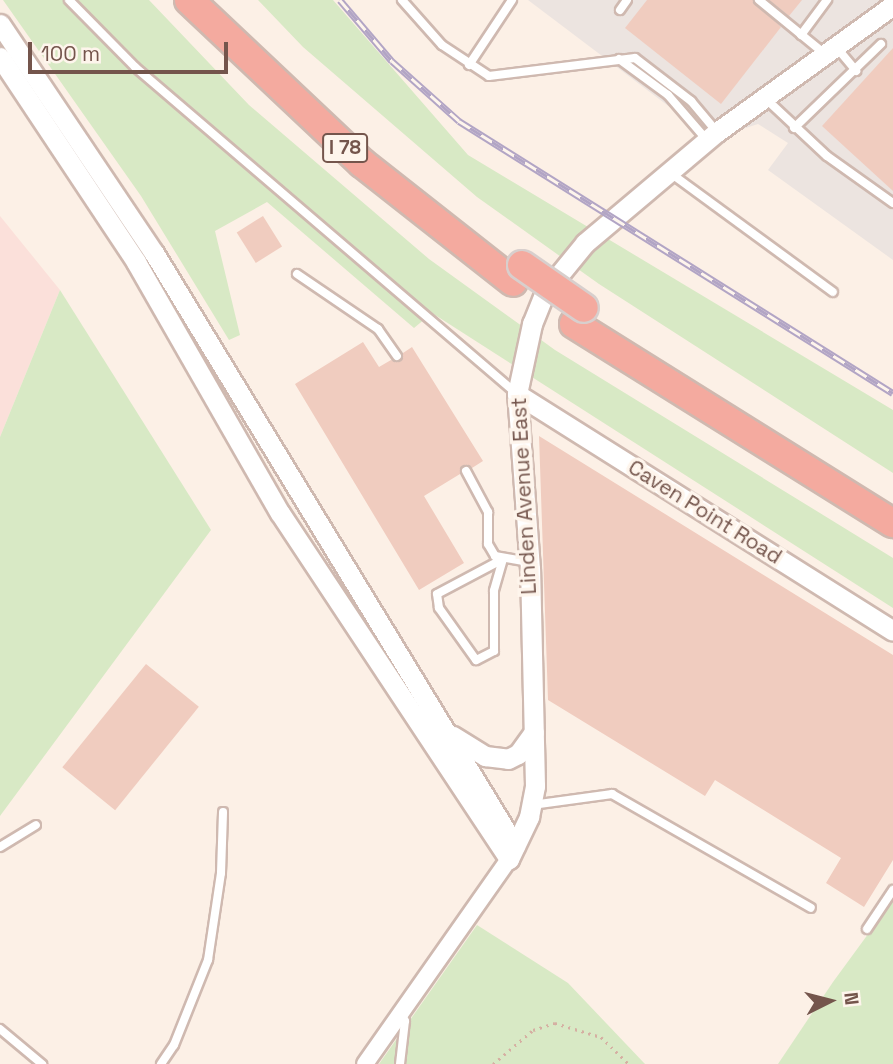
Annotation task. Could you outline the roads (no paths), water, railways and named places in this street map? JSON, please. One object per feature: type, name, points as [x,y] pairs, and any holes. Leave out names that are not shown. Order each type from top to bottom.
[{"type":"highway","name":"I 78","points":[[189,0],[362,163],[579,316],[893,523]]},
{"type":"highway","name":"I 78","points":[[214,0],[368,144],[517,273]]},
{"type":"highway","name":"I 78","points":[[579,316],[893,501]]},
{"type":"street","name":"Linden Avenue East","points":[[365,1064],[512,853],[532,805],[534,732],[530,562],[517,394],[526,346],[544,292],[585,243],[712,136],[893,5]]},
{"type":"street","points":[[0,24],[154,253],[447,732],[512,853]]},
{"type":"street","points":[[0,57],[136,262],[288,525],[512,853]]},
{"type":"street","name":"Caven Point Road","points":[[517,394],[893,631]]},
{"type":"street","points":[[447,732],[498,759],[518,754],[534,732]]},
{"type":"lane","points":[[69,0],[135,67],[517,394]]},
{"type":"lane","points":[[402,0],[442,45],[489,76],[635,58],[691,101],[712,136]]},
{"type":"lane","points":[[469,65],[512,0]]},
{"type":"lane","points":[[620,10],[627,0]]},
{"type":"lane","points":[[759,0],[856,71]]},
{"type":"lane","points":[[802,34],[827,0]]},
{"type":"lane","points":[[794,128],[881,44]]},
{"type":"lane","points":[[619,59],[667,95],[712,136]]},
{"type":"lane","points":[[765,98],[794,128],[893,203]]},
{"type":"lane","points":[[669,172],[833,292]]},
{"type":"lane","points":[[297,274],[378,329],[397,356]]},
{"type":"lane","points":[[466,471],[488,512],[488,544],[503,559]]},
{"type":"lane","points":[[503,559],[495,591],[494,651],[476,660],[439,608],[437,594],[503,559],[530,562]]},
{"type":"lane","points":[[532,805],[612,794],[811,908]]},
{"type":"lane","points":[[161,1064],[174,1045],[208,960],[221,873],[223,812]]},
{"type":"lane","points":[[0,847],[36,825]]},
{"type":"lane","points":[[867,929],[893,890]]},
{"type":"lane","points":[[400,1064],[405,1021],[401,1013]]},
{"type":"lane","points":[[0,1029],[42,1064]]},
{"type":"railway","points":[[340,0],[392,61],[459,121],[893,393]]}]
